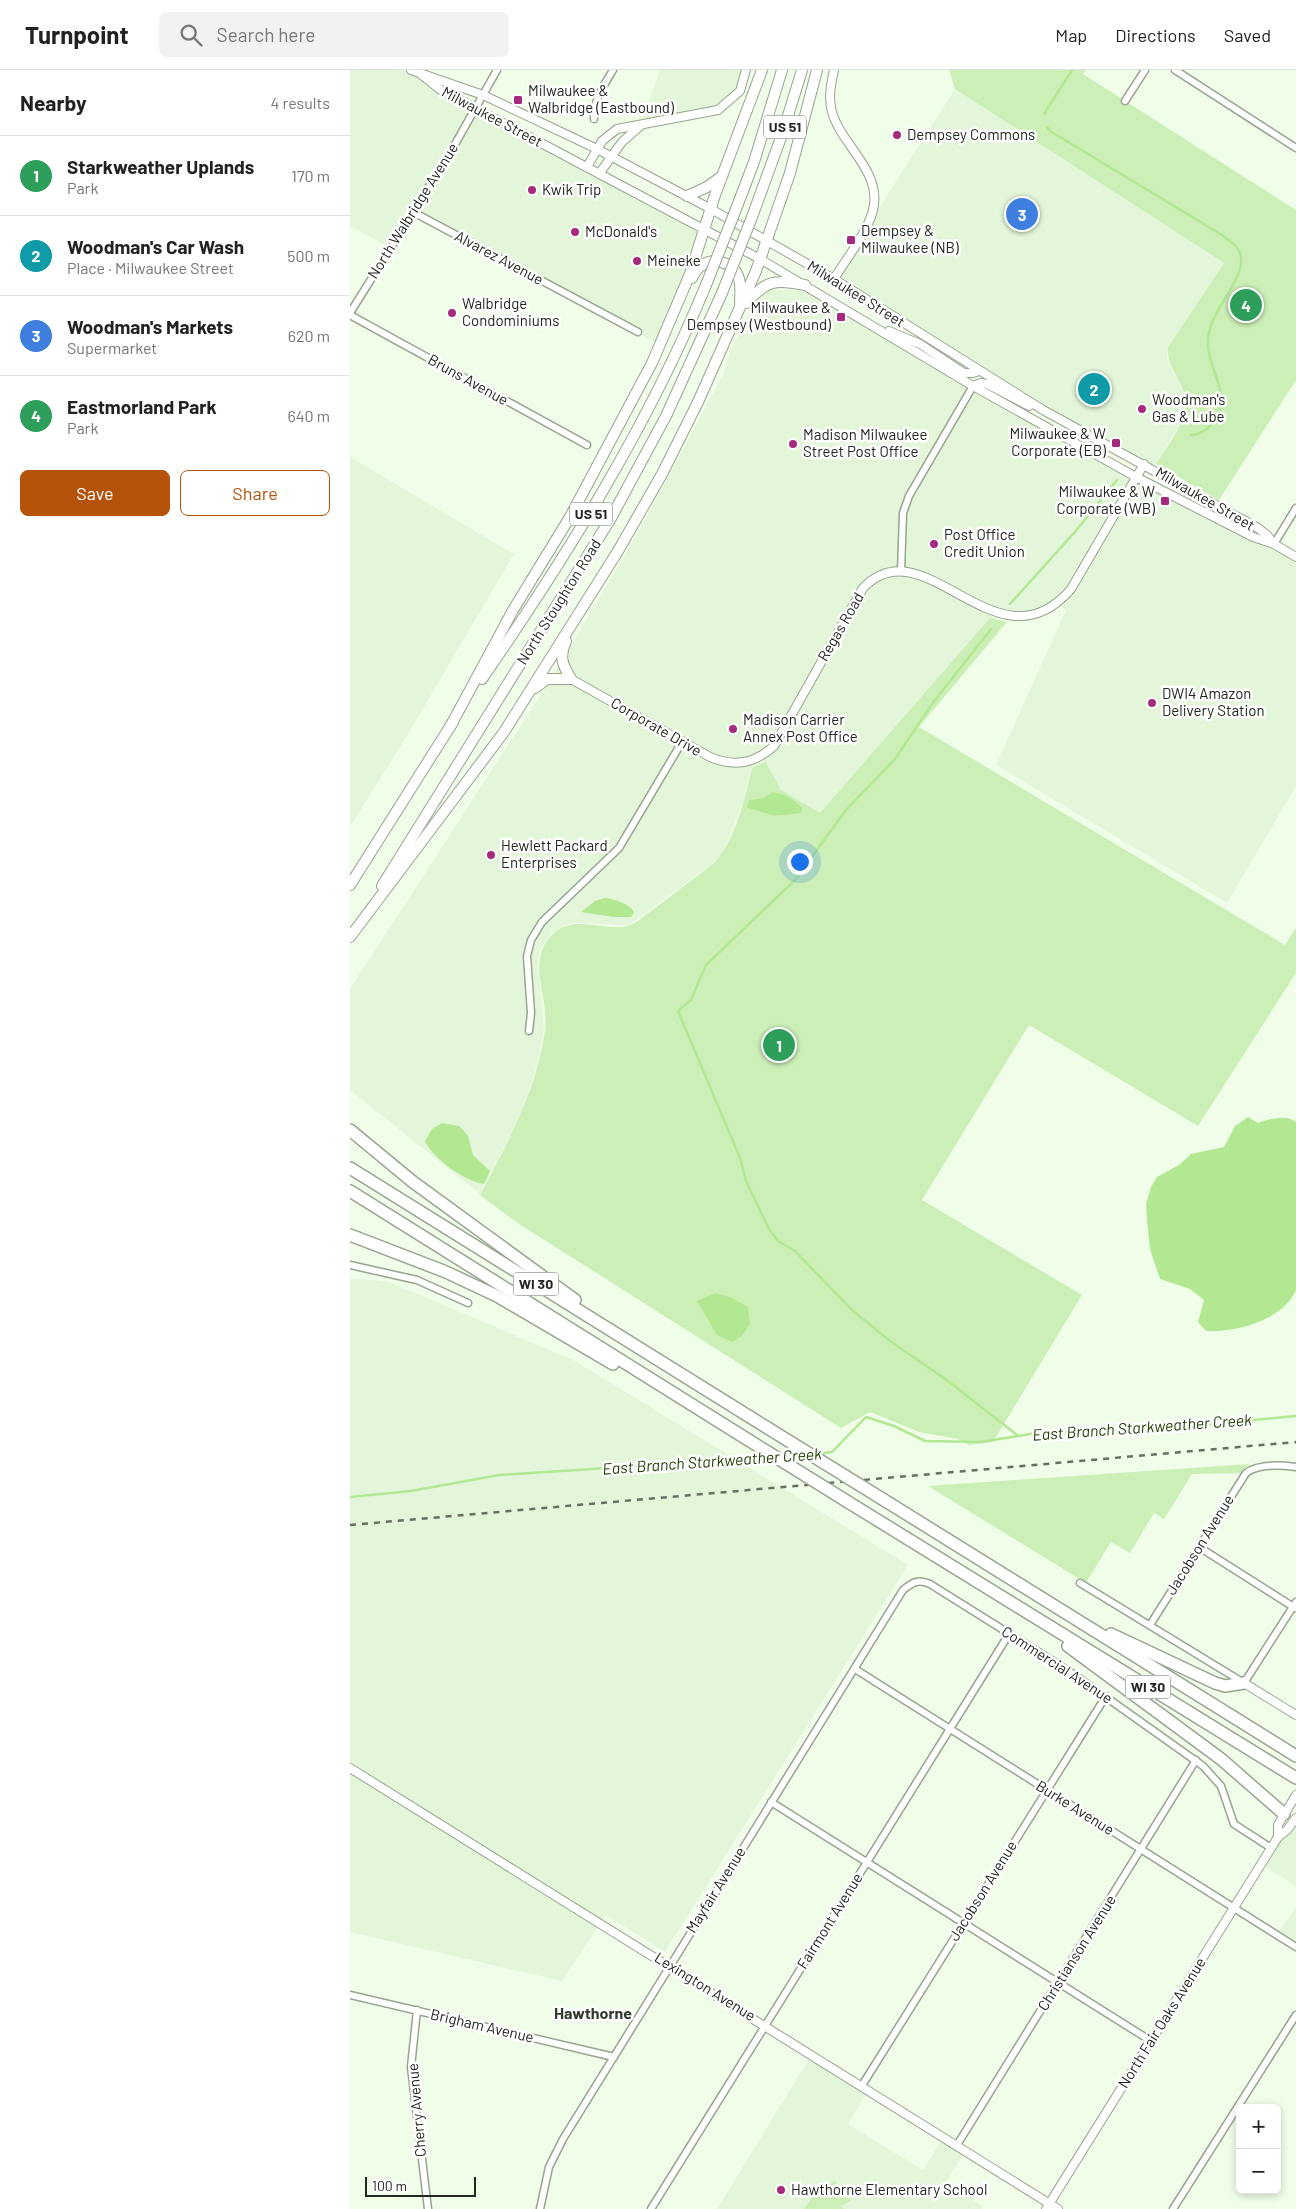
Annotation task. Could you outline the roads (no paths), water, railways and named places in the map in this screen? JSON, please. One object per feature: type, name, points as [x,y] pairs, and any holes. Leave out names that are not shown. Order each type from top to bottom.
[{"type":"highway","points":[[350,1121],[377,1152]]},
{"type":"highway","points":[[350,1130],[413,1182],[540,1276],[723,1400]]},
{"type":"highway","name":"WI 30","points":[[350,1168],[1296,1756]]},
{"type":"highway","name":"WI 30","points":[[350,1191],[1292,1776]]},
{"type":"highway","points":[[350,1235],[446,1272],[488,1292],[614,1365],[658,1384]]},
{"type":"highway","points":[[1007,1600],[1221,1759],[1284,1814]]},
{"type":"highway","points":[[1058,1608],[1215,1683],[1225,1686],[1244,1683]]},
{"type":"main road","points":[[450,728],[513,610],[570,517],[604,456],[652,363],[682,292],[762,70]]},
{"type":"main road","name":"North Stoughton Road","points":[[350,885],[450,728],[542,592],[600,498],[649,406],[706,285],[754,162],[782,70]]},
{"type":"main road","name":"North Stoughton Road","points":[[350,937],[611,518],[666,416],[722,293],[752,217],[802,70]]},
{"type":"main road","points":[[350,937],[478,769],[522,704],[618,551],[662,474],[740,310],[760,259],[790,173],[817,70]]},
{"type":"main road","points":[[687,196],[707,187],[722,177]]},
{"type":"main road","points":[[682,292],[702,265],[714,261],[722,262],[738,273],[740,280],[740,310]]},
{"type":"main road","points":[[740,310],[760,288],[768,283],[780,281],[805,285]]},
{"type":"main road","points":[[571,678],[562,664],[561,657],[576,618]]},
{"type":"main road","points":[[522,704],[541,682],[555,677],[571,678]]},
{"type":"street","name":"Milwaukee Street","points":[[411,70],[483,95],[597,148],[711,208],[834,279],[979,371],[1050,413],[1258,528],[1274,544]]},
{"type":"street","name":"North Walbridge Avenue","points":[[350,314],[476,109],[497,70]]},
{"type":"street","points":[[594,119],[597,101],[613,70]]},
{"type":"street","points":[[587,167],[602,141],[617,129],[718,110],[740,91],[746,70]]},
{"type":"street","points":[[834,70],[830,95],[832,113],[866,169],[875,196],[872,215],[834,279]]},
{"type":"street","points":[[1125,101],[1145,70]]},
{"type":"street","points":[[1175,70],[1296,148]]},
{"type":"street","name":"Milwaukee Street","points":[[422,75],[441,90],[760,259],[973,386],[1136,477],[1253,537],[1274,544],[1296,557]]},
{"type":"street","points":[[600,174],[622,142],[641,126]]},
{"type":"street","name":"Alvarez Avenue","points":[[413,212],[638,332]]},
{"type":"street","name":"Bruns Avenue","points":[[350,314],[586,445]]},
{"type":"street","points":[[869,323],[920,344],[964,373],[973,374],[979,371]]},
{"type":"street","points":[[1050,413],[1017,401],[987,384],[982,383],[973,386],[909,496],[903,513],[901,571],[925,576],[979,606],[1002,615],[1019,617],[1046,609],[1057,604],[1071,589],[1144,464]]},
{"type":"street","points":[[1274,544],[1296,508]]},
{"type":"street","name":"Regas Road","points":[[745,762],[760,757],[774,746],[863,588],[880,575],[901,571]]},
{"type":"street","name":"Corporate Drive","points":[[571,678],[682,742],[722,762],[745,762]]},
{"type":"street","points":[[529,1031],[531,1013],[527,956],[530,940],[542,922],[618,848],[682,742]]},
{"type":"street","points":[[350,1265],[417,1280],[468,1302]]},
{"type":"street","name":"Jacobson Avenue","points":[[1150,1625],[1242,1478],[1254,1469],[1283,1465],[1296,1467]]},
{"type":"street","points":[[1199,1547],[1295,1606],[1244,1683]]},
{"type":"street","name":"Commercial Avenue","points":[[913,1582],[923,1581],[930,1584],[1106,1696],[1196,1760],[1213,1775],[1221,1786],[1234,1824],[1270,1848]]},
{"type":"street","name":"Mayfair Avenue","points":[[540,2209],[549,2167],[558,2149],[854,1669],[904,1590],[913,1582]]},
{"type":"street","points":[[1080,1583],[1296,1715]]},
{"type":"street","name":"Fairmont Avenue","points":[[651,2209],[1009,1634]]},
{"type":"street","name":"Burke Avenue","points":[[854,1669],[1296,1947]]},
{"type":"street","name":"Jacobson Avenue","points":[[861,2087],[1106,1696]]},
{"type":"street","name":"Christianson Avenue","points":[[957,2145],[1196,1760]]},
{"type":"street","name":"Lexington Avenue","points":[[350,1768],[957,2145],[1047,2206],[1058,2209]]},
{"type":"street","name":"North Fair Oaks Avenue","points":[[1278,1837],[1278,1825],[1296,1795]]},
{"type":"street","points":[[771,1802],[1151,2041]]},
{"type":"street","points":[[1284,1814],[1296,1819]]},
{"type":"street","name":"North Fair Oaks Avenue","points":[[1047,2206],[1270,1848],[1296,1819]]},
{"type":"street","name":"Brigham Avenue","points":[[350,1994],[614,2057]]},
{"type":"street","name":"Cherry Avenue","points":[[417,2010],[411,2067],[428,2209]]},
{"type":"street","points":[[1173,2209],[1296,2015]]},
{"type":"waterway","points":[[1044,114],[1072,70]]},
{"type":"waterway","points":[[1047,127],[1050,131],[1222,235],[1239,251],[1241,267],[1214,318],[1208,339],[1211,362],[1219,384],[1221,404],[1218,415],[1211,425],[1201,432],[1191,435]]},
{"type":"waterway","points":[[1010,604],[1074,533],[1117,480]]},
{"type":"waterway","points":[[991,629],[932,704],[895,759],[846,810],[795,880],[706,965],[691,1000],[678,1011],[740,1158],[746,1181],[769,1229],[778,1241],[795,1251],[853,1311],[890,1341],[948,1381],[1017,1435]]},
{"type":"waterway","name":"East Branch Starkweather Creek","points":[[816,1454],[832,1452],[866,1417],[894,1426],[925,1441],[981,1442],[1048,1431],[1074,1433],[1171,1428],[1296,1416]]},
{"type":"waterway","name":"East Branch Starkweather Creek","points":[[784,1457],[803,1455]]},
{"type":"waterway","name":"East Branch Starkweather Creek","points":[[350,1497],[411,1491],[499,1475],[653,1465],[688,1466],[771,1459]]},
{"type":"railway","points":[[350,1525],[1296,1442]]},
{"type":"place","name":"Milwaukee & Walbridge (Eastbound)","points":[[518,100]]},
{"type":"place","name":"Dempsey Commons","points":[[897,135]]},
{"type":"place","name":"Kwik Trip","points":[[532,190]]},
{"type":"place","name":"Woodman's Markets","points":[[1022,214]]},
{"type":"place","name":"McDonald's","points":[[575,232]]},
{"type":"place","name":"Dempsey & Milwaukee (NB)","points":[[851,240]]},
{"type":"place","name":"Meineke","points":[[637,261]]},
{"type":"place","name":"Eastmorland Park","points":[[1246,305]]},
{"type":"place","name":"Walbridge Condominiums","points":[[452,313]]},
{"type":"place","name":"Milwaukee & Dempsey (Westbound)","points":[[841,317]]},
{"type":"place","name":"Woodman's Car Wash","points":[[1094,389]]},
{"type":"place","name":"Woodman's Gas & Lube","points":[[1142,409]]},
{"type":"place","name":"Milwaukee & W Corporate (EB)","points":[[1116,443]]},
{"type":"place","name":"Madison Milwaukee Street Post Office","points":[[793,444]]},
{"type":"place","name":"Milwaukee & W Corporate (WB)","points":[[1165,501]]},
{"type":"place","name":"Post Office Credit Union","points":[[934,544]]},
{"type":"place","name":"DWI4 Amazon Delivery Station","points":[[1152,703]]},
{"type":"place","name":"Madison Carrier Annex Post Office","points":[[733,729]]},
{"type":"place","name":"Hewlett Packard Enterprises","points":[[491,855]]},
{"type":"place","name":"Starkweather Uplands","points":[[779,1045]]},
{"type":"place","name":"Hawthorne Elementary School","points":[[781,2190]]},
{"type":"district","name":"Hawthorne","points":[[593,2013]]}]
